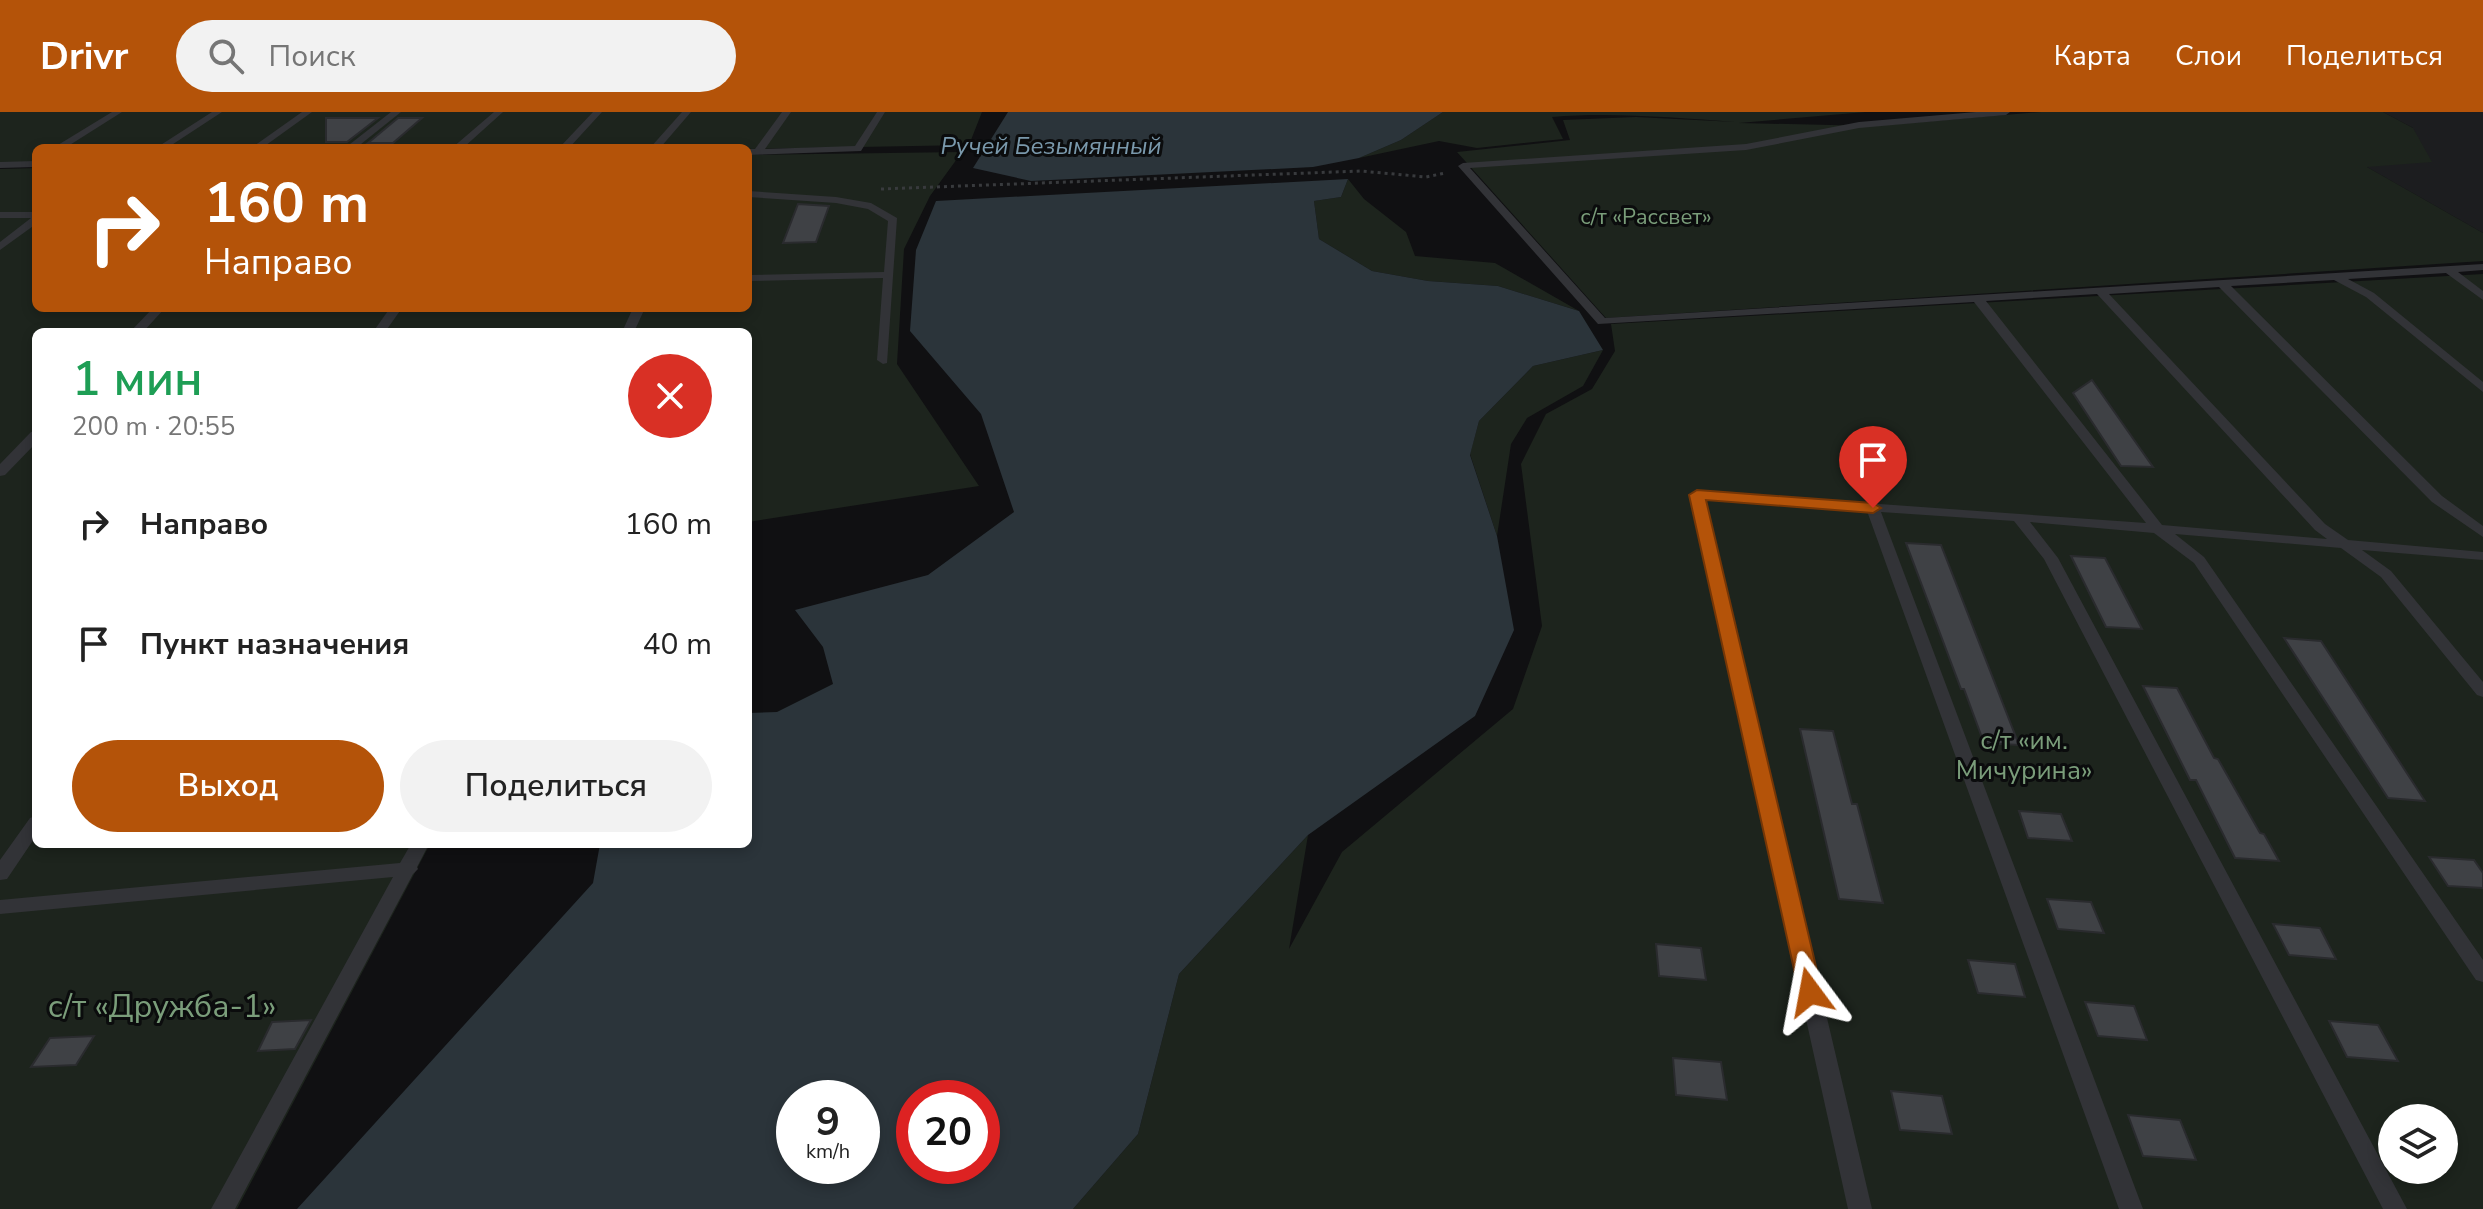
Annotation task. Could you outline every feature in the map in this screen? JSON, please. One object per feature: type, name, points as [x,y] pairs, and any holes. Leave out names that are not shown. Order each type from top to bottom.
[{"type":"lane","points":[[65,144],[118,112]]},
{"type":"lane","points":[[167,144],[218,112]]},
{"type":"lane","points":[[262,144],[308,112]]},
{"type":"lane","points":[[355,144],[397,112]]},
{"type":"lane","points":[[462,144],[499,112]]},
{"type":"lane","points":[[568,144],[598,112]]},
{"type":"lane","points":[[659,144],[687,112]]},
{"type":"lane","points":[[753,152],[787,112]]},
{"type":"lane","points":[[753,152],[858,149],[881,112]]},
{"type":"lane","points":[[1463,166],[1746,147],[1859,125],[2006,112]]},
{"type":"lane","points":[[0,165],[32,163]]},
{"type":"lane","points":[[1463,166],[1602,322],[2483,267]]},
{"type":"lane","points":[[752,194],[817,197],[871,206],[893,220],[883,360]]},
{"type":"lane","points":[[0,215],[32,217]]},
{"type":"lane","points":[[0,247],[32,220]]},
{"type":"lane","points":[[2448,269],[2483,297]]},
{"type":"lane","points":[[752,278],[889,275]]},
{"type":"lane","points":[[2336,276],[2370,295],[2483,388]]},
{"type":"lane","points":[[2222,283],[2437,499],[2483,533]]},
{"type":"lane","points":[[2099,290],[2320,527],[2347,543],[2386,574],[2483,692]]},
{"type":"lane","points":[[1977,298],[2157,528],[2199,560],[2483,975]]},
{"type":"lane","points":[[140,328],[155,312]]},
{"type":"lane","points":[[0,472],[32,439]]},
{"type":"lane","points":[[1860,1209],[1697,495],[2018,517],[2483,556]]},
{"type":"lane","points":[[1873,508],[2131,1209]]},
{"type":"lane","points":[[2018,517],[2051,558],[2395,1209]]},
{"type":"lane","points":[[0,874],[32,828]]},
{"type":"lane","points":[[223,1209],[418,848]]},
{"type":"lane","points":[[0,907],[409,869]]},
{"type":"path","points":[[976,185],[1133,182],[1374,170],[1435,178],[1463,166]]},
{"type":"shaded area","points":[[2383,112],[2483,112],[2483,233],[2365,166],[2413,128]]},
{"type":"green space","points":[[0,112],[982,112],[969,145],[752,149],[752,144],[32,144],[32,162],[0,163]]},
{"type":"green space","name":"с/т «Рассвет»","points":[[1443,112],[1866,112],[1739,123],[1874,126],[2041,112],[2383,112],[2413,128],[2432,162],[2367,167],[2483,233],[2483,261],[1606,318],[1457,152],[1570,140],[1563,120],[1636,117],[1736,122],[1621,115],[1552,117],[1563,139],[1477,148],[1439,141],[1359,158],[1401,140]]},
{"type":"green space","name":"с/т «Дружба-1»","points":[[962,152],[930,196],[904,249],[897,364],[979,486],[752,521],[752,328],[32,328],[32,848],[428,848],[237,1209],[0,1209],[0,169],[32,168],[32,312],[752,312],[752,155]]},
{"type":"green space","points":[[1348,179],[1364,199],[1406,232],[1415,256],[1495,263],[1579,311],[1498,286],[1428,281],[1372,271],[1319,239],[1314,201],[1341,197]]},
{"type":"green space","name":"с/т «им. Мичурина»","points":[[2483,274],[2483,1209],[1073,1209],[1138,1134],[1179,974],[1308,835],[1289,949],[1342,852],[1513,709],[1542,626],[1521,464],[1546,414],[1592,389],[1615,351],[1611,324]]},
{"type":"green space","points":[[1603,350],[1583,386],[1527,418],[1511,444],[1497,536],[1470,454],[1479,421],[1533,366]]},
{"type":"water","name":"Ручей Безымянный","points":[[1008,112],[1443,112],[1401,140],[1359,158],[1313,167],[1031,181],[973,168]]},
{"type":"water","points":[[1348,179],[1341,197],[1314,201],[1319,239],[1372,271],[1428,281],[1498,286],[1579,311],[1603,350],[1533,366],[1479,421],[1470,455],[1497,536],[1514,630],[1475,716],[1308,835],[1179,974],[1138,1134],[1073,1209],[297,1209],[593,883],[599,848],[752,848],[752,713],[777,712],[833,684],[823,647],[795,610],[928,575],[1014,512],[981,414],[910,331],[916,250],[936,201]]},
{"type":"building","points":[[326,118],[378,118],[347,142],[326,142]]},
{"type":"building","points":[[398,118],[422,118],[393,143],[368,143]]},
{"type":"building","points":[[798,204],[829,206],[816,242],[783,243]]},
{"type":"building","points":[[2092,380],[2153,467],[2121,466],[2073,393]]},
{"type":"building","points":[[1906,543],[1941,545],[2019,745],[1984,743]]},
{"type":"building","points":[[2071,556],[2105,558],[2142,629],[2106,627]]},
{"type":"building","points":[[2284,638],[2321,641],[2425,801],[2388,798]]},
{"type":"building","points":[[2143,686],[2177,688],[2214,758],[2218,759],[2279,861],[2235,858],[2196,780],[2190,780]]},
{"type":"building","points":[[1800,729],[1833,731],[1852,804],[1857,804],[1883,903],[1839,899]]},
{"type":"building","points":[[2019,811],[2061,814],[2072,841],[2028,838]]},
{"type":"building","points":[[2429,857],[2474,860],[2483,873],[2483,888],[2448,886]]},
{"type":"building","points":[[2047,899],[2091,902],[2104,933],[2058,929]]},
{"type":"building","points":[[2273,924],[2320,928],[2336,959],[2289,955]]},
{"type":"building","points":[[1656,944],[1701,948],[1706,980],[1659,976]]},
{"type":"building","points":[[1968,960],[2015,964],[2025,997],[1978,993]]},
{"type":"building","points":[[2085,1002],[2134,1006],[2147,1040],[2098,1036]]},
{"type":"building","points":[[311,1020],[295,1049],[258,1051],[272,1022]]},
{"type":"building","points":[[2329,1021],[2378,1025],[2398,1061],[2347,1057]]},
{"type":"building","points":[[94,1036],[76,1065],[31,1067],[50,1038]]},
{"type":"building","points":[[1673,1058],[1721,1062],[1727,1100],[1676,1095]]},
{"type":"building","points":[[1891,1091],[1942,1096],[1952,1134],[1900,1130]]},
{"type":"building","points":[[2128,1115],[2180,1120],[2196,1160],[2143,1156]]},
{"type":"route","points":[[1810,992],[1697,495],[1873,508]]}]
